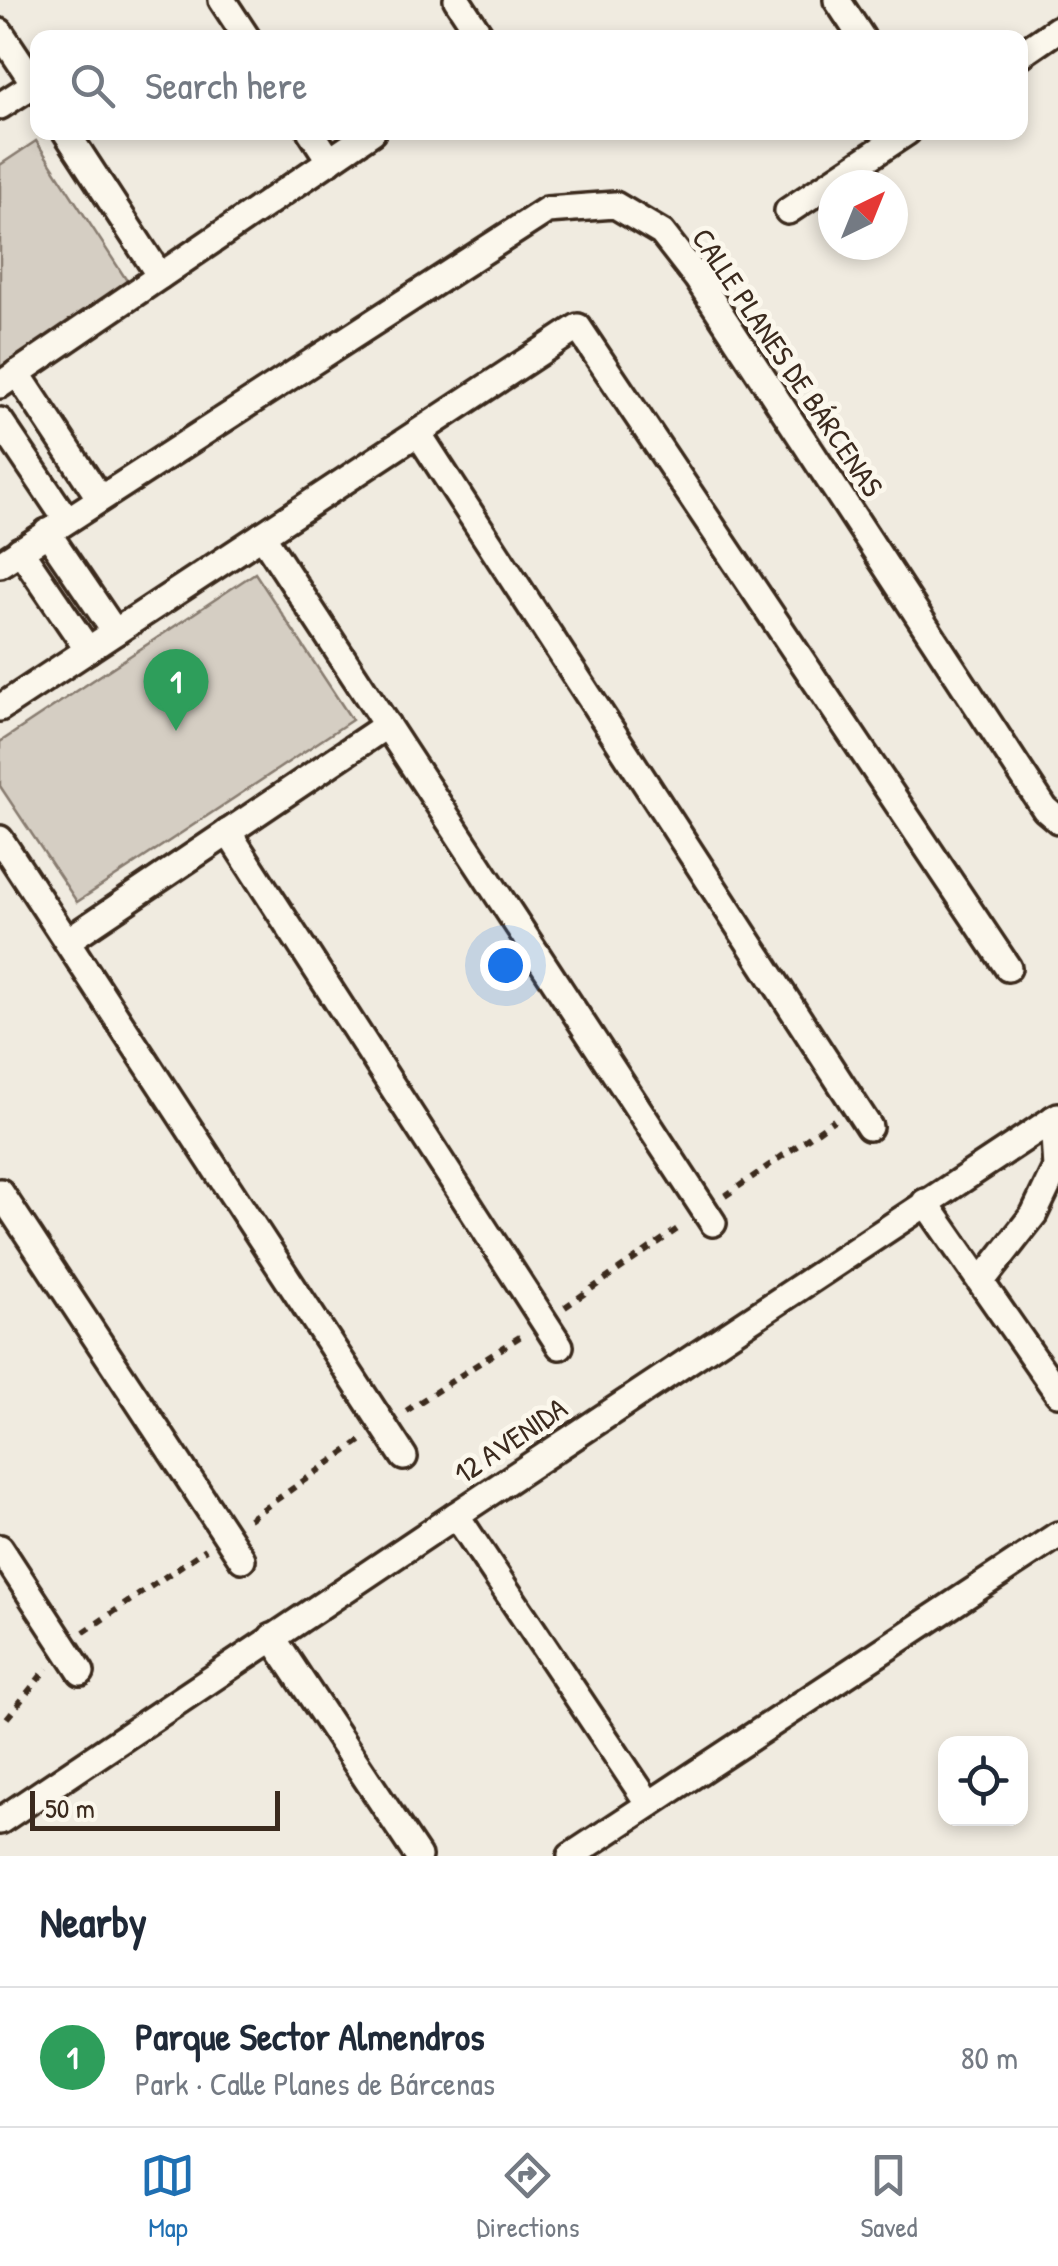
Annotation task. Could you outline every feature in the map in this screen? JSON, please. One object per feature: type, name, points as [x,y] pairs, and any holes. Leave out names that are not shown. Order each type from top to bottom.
[{"type":"street","points":[[222,0],[242,30]]},
{"type":"street","points":[[457,0],[477,30]]},
{"type":"street","points":[[837,0],[857,30]]},
{"type":"street","points":[[1028,49],[1058,29]]},
{"type":"street","points":[[0,32],[30,77]]},
{"type":"street","points":[[0,106],[30,89]]},
{"type":"street","points":[[71,140],[160,276]]},
{"type":"street","points":[[316,140],[330,160]]},
{"type":"street","points":[[99,497],[8,379],[360,140]]},
{"type":"street","points":[[788,211],[895,140]]},
{"type":"street","name":"CALLE PLANES DE BÁRCENAS","points":[[10,557],[547,210],[615,205],[662,233],[697,278],[1054,810]]},
{"type":"street","points":[[0,708],[578,327],[1008,968]]},
{"type":"street","points":[[0,421],[115,632]]},
{"type":"street","points":[[418,433],[862,1116]]},
{"type":"street","points":[[262,535],[709,1217]]},
{"type":"street","points":[[10,557],[88,650]]},
{"type":"street","points":[[67,941],[387,725]]},
{"type":"street","points":[[228,832],[560,1346]]},
{"type":"street","points":[[0,840],[404,1457]]},
{"type":"street","points":[[980,1282],[1034,1214],[1056,1168],[1056,1118]]},
{"type":"street","name":"12 AVENIDA","points":[[0,1822],[456,1514],[1056,1118]]},
{"type":"street","points":[[0,1192],[242,1559]]},
{"type":"street","points":[[925,1202],[1058,1393]]},
{"type":"street","points":[[456,1514],[649,1804]]},
{"type":"street","points":[[571,1856],[1058,1535]]},
{"type":"street","points":[[0,1548],[82,1672]]},
{"type":"street","points":[[272,1637],[418,1856]]},
{"type":"path","points":[[7,1718],[64,1646],[384,1426],[862,1116]]},
{"type":"shaded area","points":[[36,141],[133,290],[0,376],[0,165]]},
{"type":"shaded area","points":[[255,573],[352,720],[77,902],[0,786],[0,742]]},
{"type":"place","name":"Parque Sector Almendros","points":[[176,731]]}]
